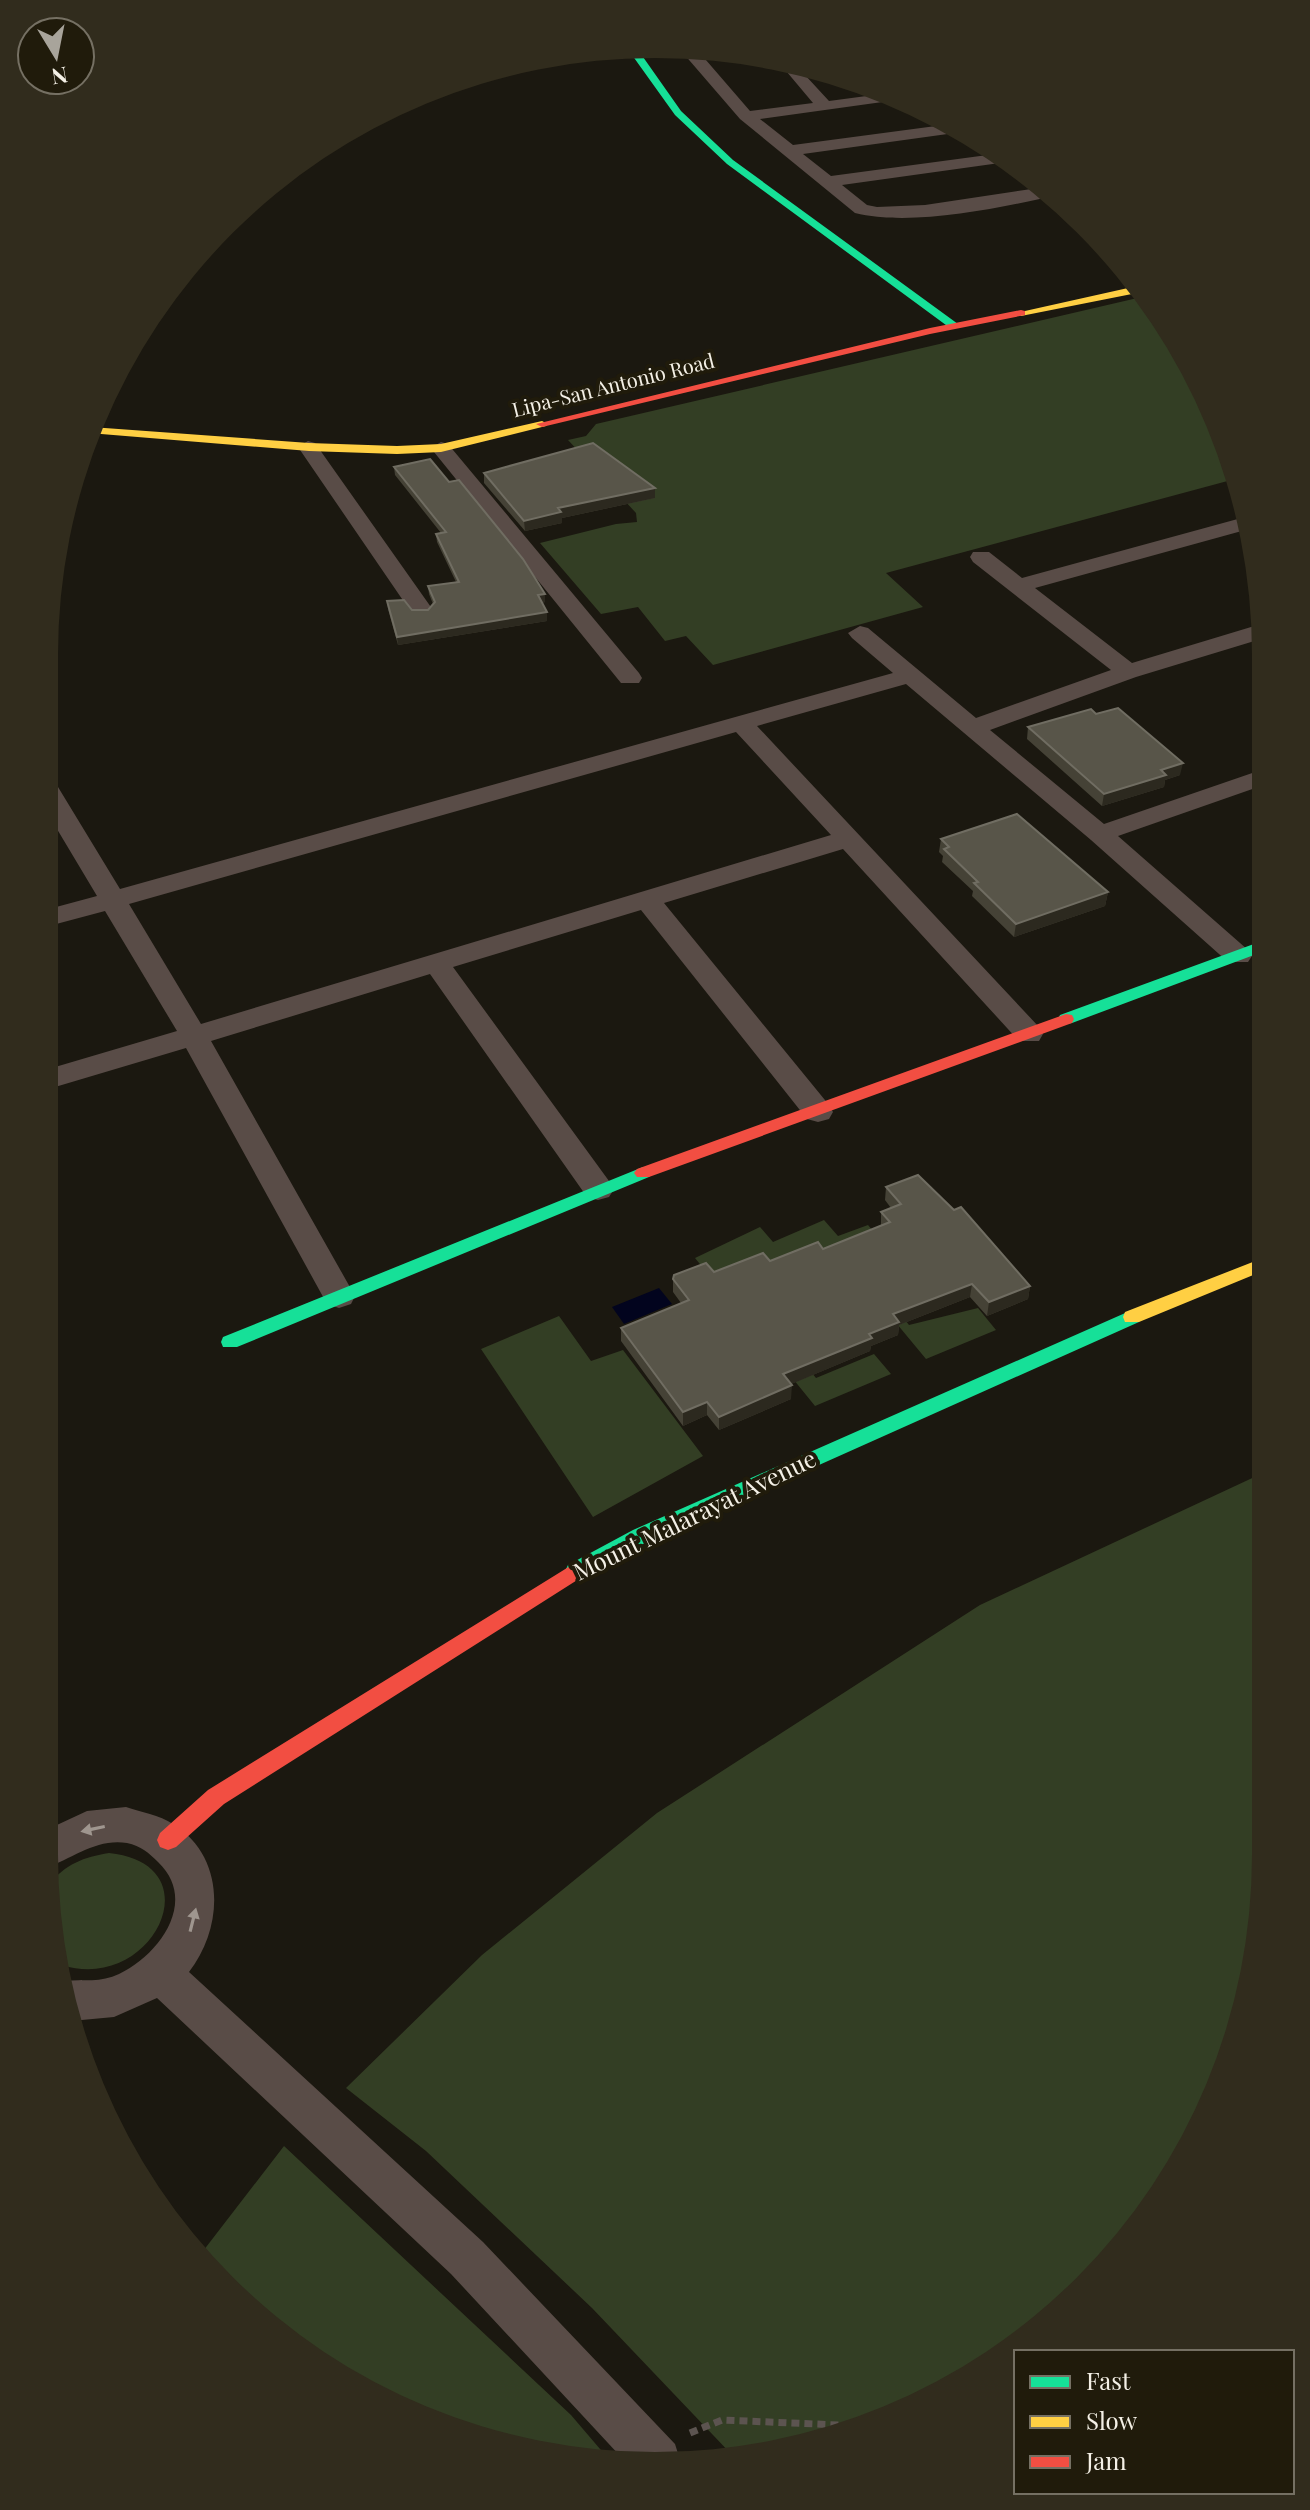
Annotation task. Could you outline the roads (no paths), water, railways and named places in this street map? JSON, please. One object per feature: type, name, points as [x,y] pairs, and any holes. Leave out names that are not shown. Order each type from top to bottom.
[{"type":"street","points":[[639,58],[678,113],[730,162],[954,326]]},
{"type":"street","points":[[697,59],[746,116],[861,209],[880,213],[1033,193]]},
{"type":"street","points":[[797,75],[825,106]]},
{"type":"street","points":[[746,116],[874,100]]},
{"type":"street","points":[[789,151],[939,130]]},
{"type":"street","points":[[827,182],[988,160]]},
{"type":"street","name":"Lipa-San Antonio Road","points":[[102,431],[400,452],[441,448],[954,326],[1128,291]]},
{"type":"street","points":[[308,447],[362,520],[421,610]]},
{"type":"street","points":[[441,448],[630,678]]},
{"type":"street","points":[[1018,586],[1238,526]]},
{"type":"street","points":[[981,557],[1128,672]]},
{"type":"street","points":[[860,633],[1100,834],[1250,951]]},
{"type":"street","points":[[974,727],[1128,672],[1251,634]]},
{"type":"street","points":[[58,916],[912,675]]},
{"type":"street","points":[[741,723],[1029,1034]]},
{"type":"street","points":[[1100,834],[1252,781]]},
{"type":"street","points":[[58,808],[194,1036],[339,1296]]},
{"type":"street","points":[[58,1076],[850,838]]},
{"type":"street","points":[[647,899],[818,1112]]},
{"type":"street","points":[[230,1342],[598,1189],[818,1112],[1250,951]]},
{"type":"street","points":[[436,963],[598,1189]]},
{"type":"street","name":"Mount Malarayat Avenue","points":[[168,1840],[195,1813],[229,1788],[556,1581],[640,1536],[1050,1351],[1252,1268]]},
{"type":"street","points":[[58,1841],[79,1832],[113,1825],[147,1830],[168,1840],[192,1871],[196,1902],[189,1935],[160,1973],[113,1997],[76,2000]]},
{"type":"street","points":[[160,1973],[467,2258],[649,2452]]},
{"type":"water","points":[[659,1288],[672,1304],[624,1324],[612,1307]]}]
